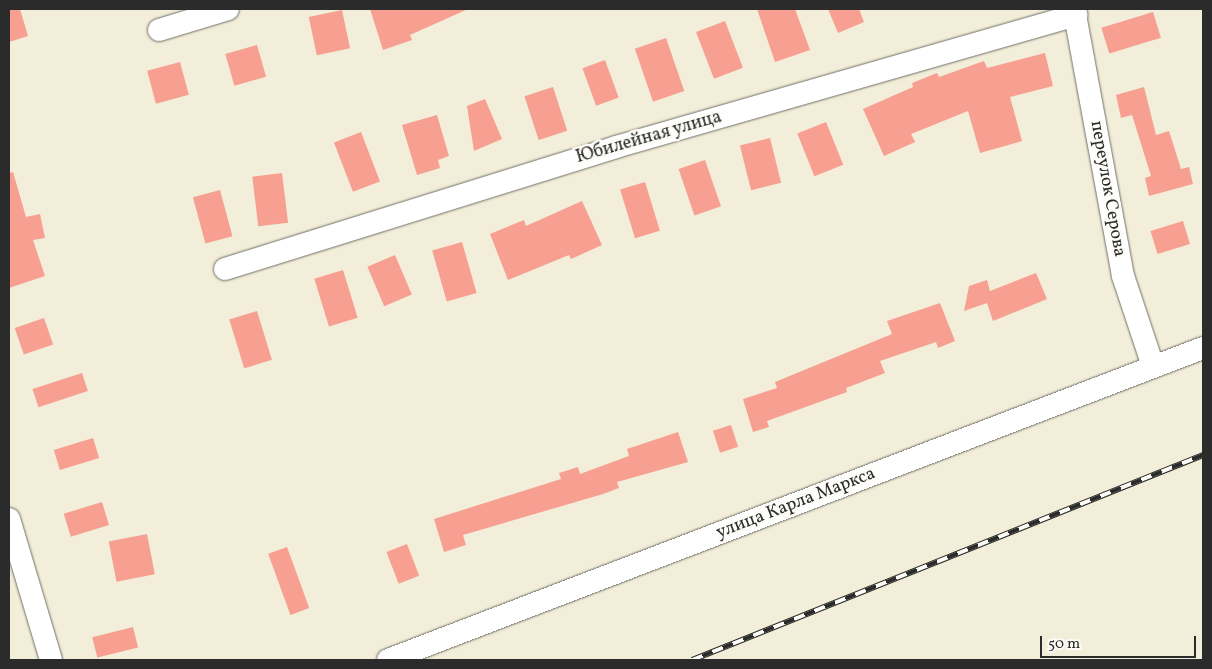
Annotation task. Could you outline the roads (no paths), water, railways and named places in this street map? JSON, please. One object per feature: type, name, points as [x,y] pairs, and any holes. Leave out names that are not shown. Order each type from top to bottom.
[{"type":"street","points":[[159,30],[228,9]]},
{"type":"street","name":"Юбилейная улица","points":[[225,269],[616,147],[1075,12]]},
{"type":"street","name":"переулок Серова","points":[[1075,12],[1123,276],[1153,366]]},
{"type":"street","name":"улица Карла Маркса","points":[[388,660],[1203,348]]},
{"type":"street","points":[[9,519],[51,660]]},
{"type":"railway","points":[[692,660],[1203,455]]}]
